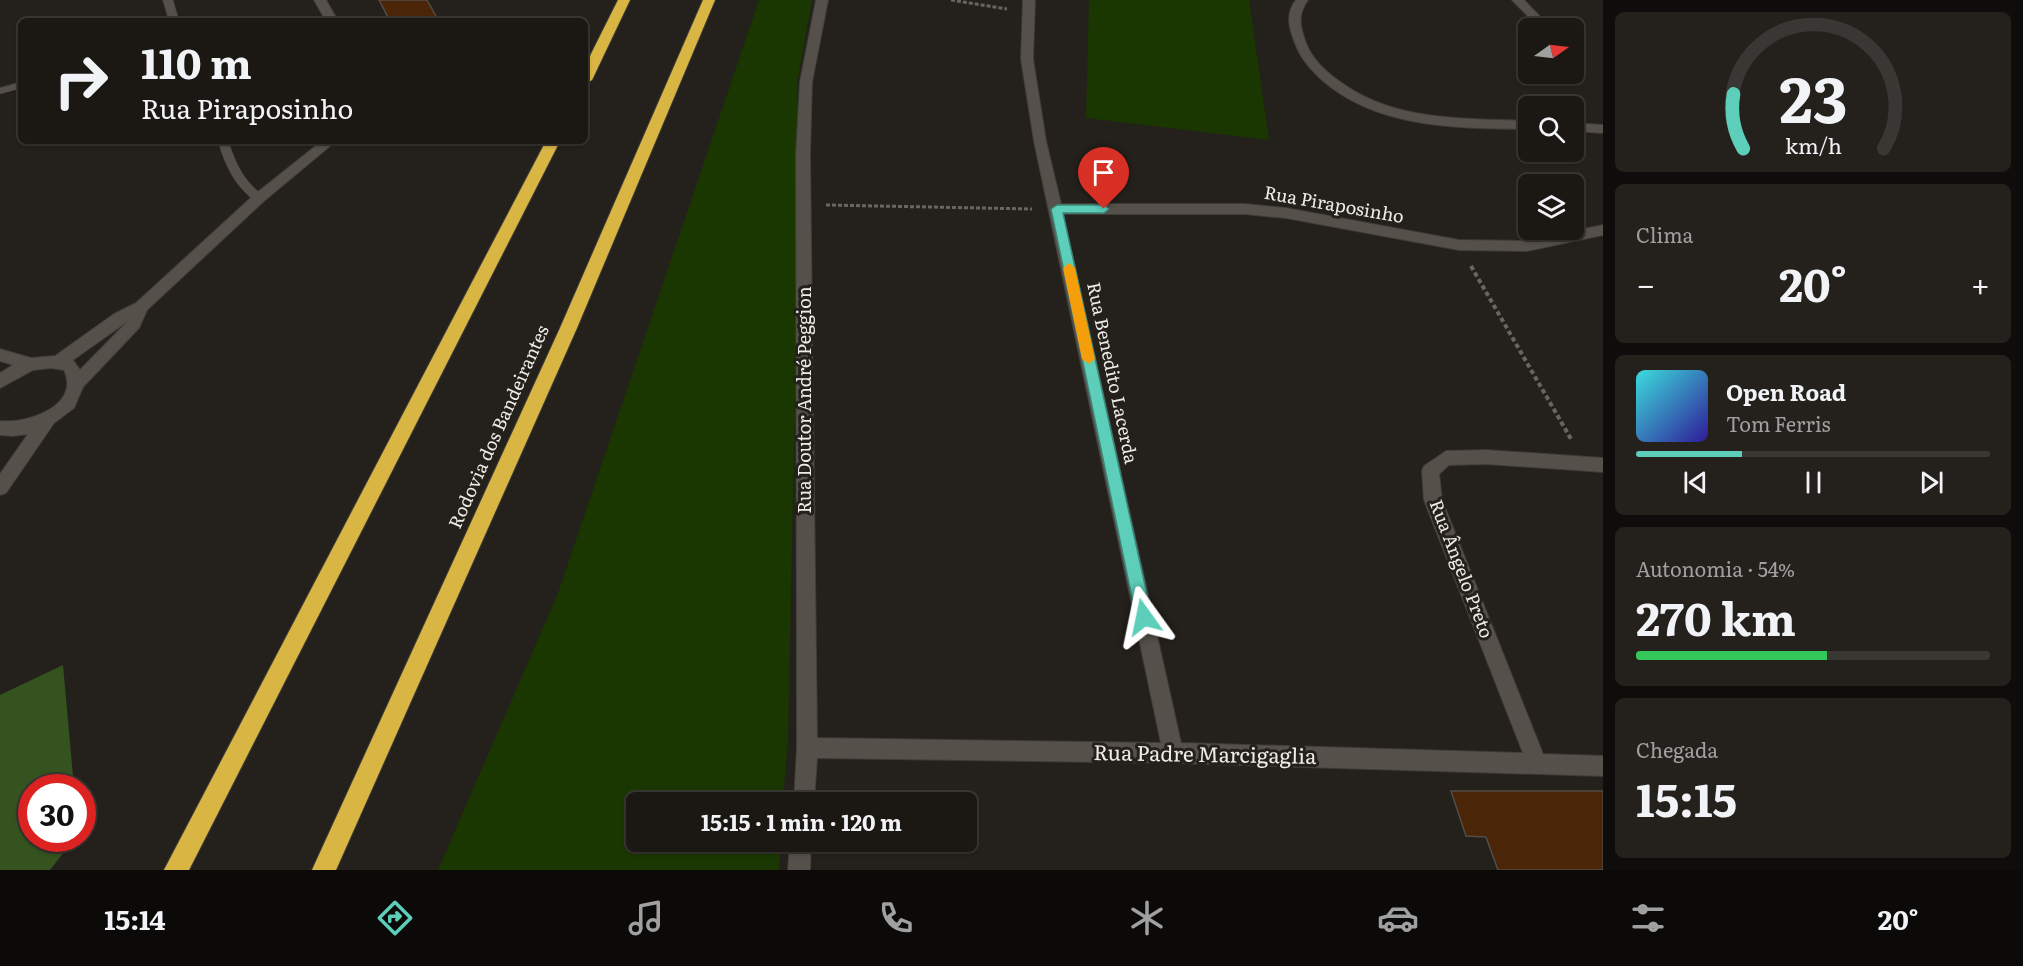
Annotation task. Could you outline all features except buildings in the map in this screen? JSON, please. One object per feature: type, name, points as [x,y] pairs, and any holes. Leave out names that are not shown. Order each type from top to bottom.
[{"type":"highway","points":[[588,74],[624,0]]},
{"type":"highway","name":"Rodovia dos Bandeirantes","points":[[324,870],[511,454],[710,0]]},
{"type":"highway","points":[[176,870],[551,144]]},
{"type":"street","points":[[320,0],[330,18]]},
{"type":"street","name":"Rua Doutor André Peggion","points":[[805,792],[807,748],[804,205],[806,82],[822,0]]},
{"type":"street","points":[[1302,0],[1294,9],[1294,26],[1303,51],[1321,73],[1347,94],[1372,107],[1394,113],[1442,120],[1518,124]]},
{"type":"street","points":[[1518,0],[1536,18]]},
{"type":"street","name":"Rua Benedito Lacerda","points":[[1028,6],[1027,59],[1040,141],[1057,209],[1173,753]]},
{"type":"street","points":[[1584,128],[1603,129]]},
{"type":"street","points":[[59,362],[119,318],[141,307],[259,198],[326,144]]},
{"type":"street","name":"Rua Piraposinho","points":[[1057,209],[1266,211],[1459,245],[1527,246],[1603,230]]},
{"type":"street","points":[[0,428],[16,429],[48,419],[63,408],[73,396],[77,383],[134,324],[141,307]]},
{"type":"street","points":[[0,356],[29,364]]},
{"type":"street","points":[[0,382],[29,364],[42,361],[70,365],[75,372],[77,383]]},
{"type":"street","points":[[0,488],[48,419]]},
{"type":"street","name":"Rua Ângelo Preto","points":[[1537,764],[1432,500],[1430,471],[1446,458],[1486,457],[1603,465]]},
{"type":"street","name":"Rua Padre Marcigaglia","points":[[807,748],[1173,753],[1603,766]]},
{"type":"street","points":[[799,870],[800,852]]},
{"type":"lane","points":[[168,0],[173,18]]},
{"type":"lane","points":[[0,91],[18,86]]},
{"type":"lane","points":[[224,144],[234,174],[245,189],[259,198]]},
{"type":"path","points":[[951,0],[1028,6]]},
{"type":"path","points":[[804,205],[1057,209]]},
{"type":"path","points":[[1459,245],[1584,463]]},
{"type":"green space","points":[[759,0],[812,0],[797,84],[799,206],[788,738],[784,792],[626,792],[626,852],[780,852],[779,870],[438,870],[558,593]]},
{"type":"green space","points":[[1089,0],[1249,0],[1269,140],[1086,118]]},
{"type":"green space","points":[[63,665],[73,774],[18,774],[18,852],[64,852],[50,870],[0,870],[0,695]]},
{"type":"slow traffic","points":[[1069,268],[1089,359]]},
{"type":"route","points":[[1104,209],[1057,209],[1144,617]]}]
